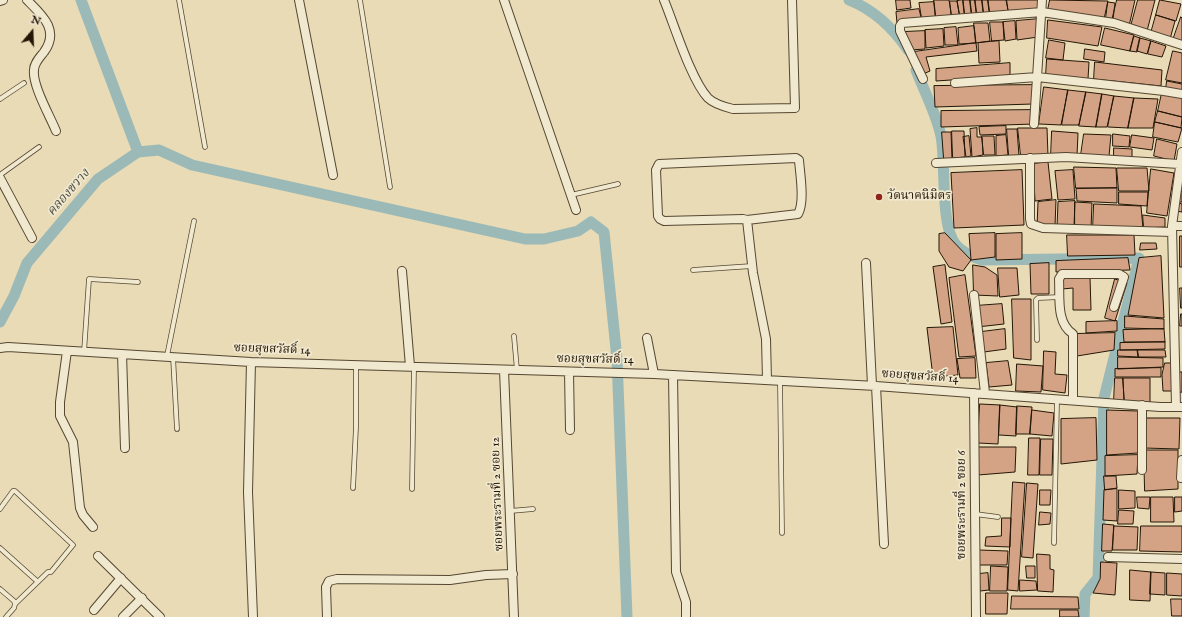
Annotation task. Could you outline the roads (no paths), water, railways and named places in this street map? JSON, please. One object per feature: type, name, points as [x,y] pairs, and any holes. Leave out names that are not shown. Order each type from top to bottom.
[{"type":"street","points":[[27,0],[43,15],[50,27],[48,45],[37,60],[34,70],[35,81],[56,131]]},
{"type":"street","points":[[299,0],[332,175]]},
{"type":"street","points":[[504,0],[576,210]]},
{"type":"street","points":[[664,0],[695,77],[708,98],[724,107],[733,109],[794,108],[792,0]]},
{"type":"street","points":[[1034,124],[1042,0]]},
{"type":"street","points":[[923,79],[900,31],[900,26],[902,24],[1042,12],[1114,23],[1182,45]]},
{"type":"street","points":[[956,83],[1037,77],[1182,94]]},
{"type":"street","points":[[1179,407],[1172,229],[1179,184],[1179,164],[1182,152]]},
{"type":"street","points":[[941,163],[1066,157],[1179,164]]},
{"type":"street","points":[[796,158],[799,160],[801,208],[798,214],[746,220],[664,221],[660,219],[656,170],[659,164],[796,158]]},
{"type":"street","points":[[1030,158],[1031,224],[1043,228],[1172,229],[1182,226]]},
{"type":"street","points":[[0,176],[3,192],[32,238]]},
{"type":"street","points":[[746,220],[752,266],[766,338],[767,380]]},
{"type":"street","points":[[866,263],[884,544]]},
{"type":"street","points":[[402,271],[412,367]]},
{"type":"street","points":[[1073,400],[1073,334],[1066,330],[1062,320],[1059,279],[1062,274],[1119,274],[1124,277],[1114,307]]},
{"type":"street","points":[[974,295],[985,393]]},
{"type":"street","points":[[647,338],[654,374]]},
{"type":"street","name":"ซอยสุขสวัสดิ์ 14","points":[[4,347],[251,362],[672,374],[985,393],[1179,407]]},
{"type":"street","points":[[67,352],[60,402],[60,416],[73,442],[80,508],[83,515],[94,527]]},
{"type":"street","points":[[122,354],[125,448]]},
{"type":"street","points":[[251,362],[248,492],[253,617]]},
{"type":"street","name":"ซอยพระรามที่ 2 ซอย 12","points":[[504,370],[514,617]]},
{"type":"street","points":[[569,372],[570,430]]},
{"type":"street","points":[[672,374],[676,572],[686,602],[686,617]]},
{"type":"street","name":"ซอยพระรามที่ 2 ซอย 6","points":[[974,393],[976,617]]},
{"type":"street","points":[[1142,405],[1142,470]]},
{"type":"street","points":[[1181,478],[1182,460]]},
{"type":"street","points":[[98,556],[160,617]]},
{"type":"street","points":[[1108,557],[1182,559]]},
{"type":"street","points":[[327,617],[326,587],[329,581],[333,580],[450,580],[486,575],[513,574]]},
{"type":"street","points":[[94,610],[121,578]]},
{"type":"street","points":[[123,617],[142,598]]},
{"type":"lane","points":[[179,0],[205,147]]},
{"type":"lane","points":[[360,0],[390,187]]},
{"type":"lane","points":[[0,99],[24,83]]},
{"type":"lane","points":[[0,176],[39,147]]},
{"type":"lane","points":[[571,195],[618,184]]},
{"type":"lane","points":[[177,429],[170,357],[194,221]]},
{"type":"lane","points":[[693,270],[752,266]]},
{"type":"lane","points":[[84,352],[87,284],[89,279],[138,282]]},
{"type":"lane","points":[[1037,340],[1036,300],[1038,298],[1060,297]]},
{"type":"lane","points":[[514,336],[517,370]]},
{"type":"lane","points":[[353,488],[356,427],[356,365]]},
{"type":"lane","points":[[412,367],[412,489]]},
{"type":"lane","points":[[780,380],[782,533]]},
{"type":"lane","points":[[1054,543],[1057,399]]},
{"type":"lane","points":[[0,509],[13,491],[15,491],[73,542],[73,548],[56,567],[15,604],[14,608],[6,617]]},
{"type":"lane","points":[[510,511],[533,509]]},
{"type":"lane","points":[[975,514],[998,517]]},
{"type":"lane","points":[[0,548],[38,582]]},
{"type":"lane","points":[[0,589],[14,601],[15,604]]},
{"type":"waterway","name":"คลองขวาง","points":[[0,322],[14,296],[27,263],[98,179],[138,152],[81,0]]},
{"type":"waterway","points":[[849,0],[875,14],[896,34],[908,50]]},
{"type":"waterway","points":[[916,70],[939,127],[942,147],[944,194],[948,224],[951,236],[956,245],[971,256],[982,260],[1139,258],[1104,398],[1098,578],[1085,594],[1084,617]]},
{"type":"waterway","points":[[138,152],[159,150],[192,165],[525,239],[544,239],[578,231],[591,222],[604,232],[617,359],[627,617]]},
{"type":"place","name":"วัดนาคนิมิตร","points":[[879,197]]}]
